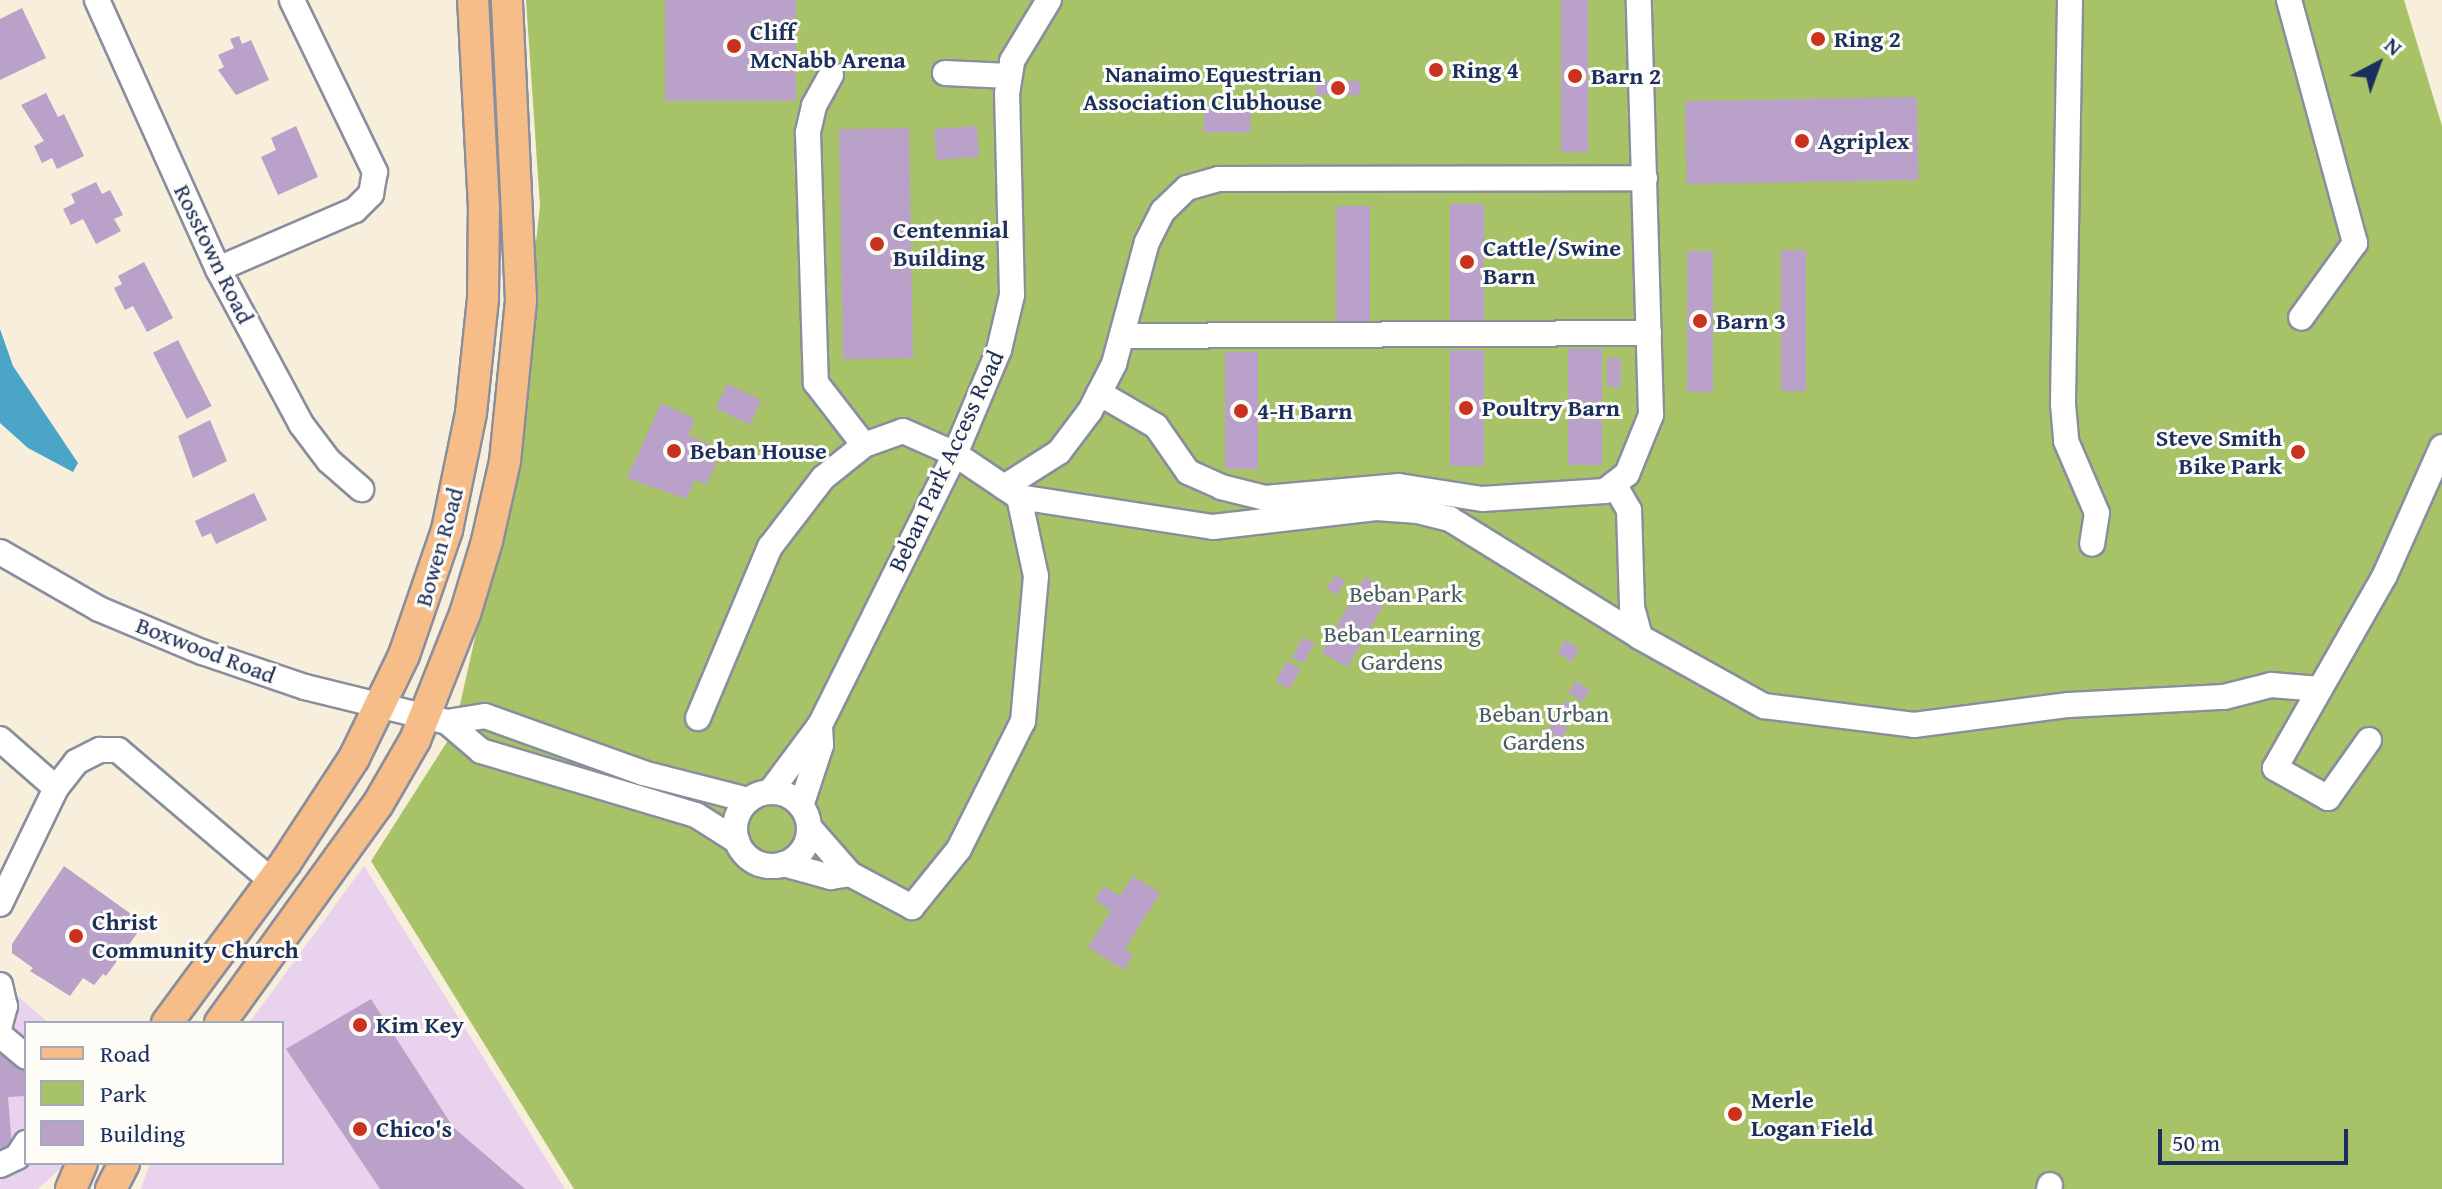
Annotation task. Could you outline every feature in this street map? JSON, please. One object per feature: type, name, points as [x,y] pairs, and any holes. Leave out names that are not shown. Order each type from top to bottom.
[{"type":"main road","name":"Bowen Road","points":[[168,1021],[323,809],[382,703],[447,530],[479,356],[484,208],[473,0]]},
{"type":"main road","name":"Bowen Road","points":[[221,1021],[437,719],[487,541],[516,381],[521,222],[507,0]]},
{"type":"main road","points":[[111,1189],[123,1165]]},
{"type":"street","name":"Rosstown Road","points":[[97,0],[218,269],[301,424],[329,461],[361,489]]},
{"type":"street","points":[[218,269],[355,210],[371,194],[375,172],[292,0]]},
{"type":"street","name":"Beban Park Access Road","points":[[759,796],[820,725],[955,454],[999,350],[1012,295],[1009,76],[1012,61],[1049,0]]},
{"type":"street","points":[[1099,393],[1156,426],[1188,472],[1221,487],[1265,498],[1399,486],[1482,499],[1605,491],[1627,474],[1651,415],[1639,0]]},
{"type":"street","points":[[2070,0],[2063,404],[2066,441],[2097,513],[2092,544]]},
{"type":"street","points":[[2289,0],[2355,243],[2301,318]]},
{"type":"street","points":[[945,73],[1009,76]]},
{"type":"street","points":[[831,75],[814,106],[808,133],[816,383],[864,445]]},
{"type":"street","points":[[1011,492],[1059,452],[1099,393],[1122,336],[1147,242],[1163,211],[1187,188],[1218,179],[1645,178]]},
{"type":"street","points":[[1122,336],[1649,333]]},
{"type":"street","points":[[698,718],[770,547],[823,478],[864,445],[903,431],[955,454],[1011,492],[1213,527],[1376,508],[1418,511],[1450,519],[1640,637],[1764,706],[1914,725],[2069,705],[2224,697],[2271,685],[2320,689]]},
{"type":"street","points":[[2369,740],[2328,798],[2275,768],[2385,575],[2442,447]]},
{"type":"street","points":[[1614,484],[1629,510],[1632,607],[1640,637]]},
{"type":"street","points":[[437,719],[485,716],[643,773],[759,796],[805,816],[850,874],[912,907],[959,849],[1023,721],[1036,576],[1011,492]]},
{"type":"street","name":"Boxwood Road","points":[[0,552],[99,609],[214,657],[305,687],[382,703],[437,719]]},
{"type":"street","points":[[437,719],[481,751],[696,815],[737,841],[758,863],[783,864],[831,877],[850,874]]},
{"type":"street","name":"Beban Park Access Road","points":[[805,816],[821,745],[820,725]]},
{"type":"street","points":[[0,739],[56,788]]},
{"type":"street","points":[[0,904],[56,788],[76,762],[100,750],[118,750],[272,881]]},
{"type":"street","points":[[737,841],[735,822],[759,796]]},
{"type":"street","points":[[783,864],[803,849],[805,816]]},
{"type":"street","points":[[0,985],[5,1006],[0,1025]]},
{"type":"street","points":[[0,1035],[24,1055]]},
{"type":"street","points":[[0,1165],[17,1157],[24,1146]]},
{"type":"shaded area","points":[[364,866],[565,1189],[141,1189],[149,1165],[284,1165],[284,1021],[250,1021]]},
{"type":"shaded area","points":[[11,990],[47,1021],[24,1021],[24,1165],[64,1165],[38,1189],[0,1189],[0,1003]]},
{"type":"green space","name":"Beban Park","points":[[526,0],[2404,0],[2442,126],[2442,1189],[574,1189],[371,861],[454,731],[508,492],[540,206]]},
{"type":"water","points":[[0,329],[13,366],[78,463],[73,472],[28,448],[0,423]]},
{"type":"building","name":"Cliff McNabb Arena","points":[[665,0],[796,0],[796,101],[665,101]]},
{"type":"building","name":"Barn 2","points":[[1561,0],[1588,0],[1588,152],[1561,152]]},
{"type":"building","points":[[22,8],[46,58],[0,80],[0,19]]},
{"type":"building","points":[[239,36],[242,44],[251,40],[269,80],[236,95],[218,70],[224,67],[218,55],[234,48],[230,39]]},
{"type":"building","name":"Nanaimo Equestrian Association Clubhouse","points":[[1316,81],[1360,81],[1360,95],[1316,95]]},
{"type":"building","points":[[46,93],[58,117],[64,114],[84,156],[57,169],[52,158],[42,163],[34,146],[44,141],[21,105]]},
{"type":"building","name":"Agriplex","points":[[1917,97],[1918,180],[1686,184],[1685,101]]},
{"type":"building","points":[[1204,106],[1251,107],[1251,133],[1204,132]]},
{"type":"building","points":[[296,126],[318,177],[278,195],[261,157],[276,150],[271,138]]},
{"type":"building","points":[[977,126],[979,157],[936,160],[934,129]]},
{"type":"building","name":"Centennial Building","points":[[909,128],[913,358],[843,359],[839,129]]},
{"type":"building","points":[[96,182],[102,194],[110,190],[123,215],[114,219],[121,231],[96,244],[83,219],[71,225],[63,209],[75,203],[71,194]]},
{"type":"building","name":"Cattle/Swine Barn","points":[[1450,204],[1484,204],[1484,320],[1450,320]]},
{"type":"building","points":[[1336,206],[1370,206],[1370,322],[1336,322]]},
{"type":"building","points":[[1781,250],[1806,250],[1806,391],[1781,391]]},
{"type":"building","name":"Barn 3","points":[[1687,251],[1713,251],[1713,392],[1687,392]]},
{"type":"building","points":[[144,262],[173,318],[147,332],[133,306],[125,310],[114,288],[122,284],[118,276]]},
{"type":"building","points":[[178,340],[212,406],[187,419],[153,353]]},
{"type":"building","points":[[1568,349],[1602,349],[1602,465],[1568,465]]},
{"type":"building","name":"Poultry Barn","points":[[1450,350],[1484,350],[1484,466],[1450,466]]},
{"type":"building","name":"4-H Barn","points":[[1225,352],[1258,352],[1258,469],[1225,469]]},
{"type":"building","points":[[1607,358],[1621,358],[1621,387],[1607,387]]},
{"type":"building","points":[[727,384],[761,400],[750,425],[716,408]]},
{"type":"building","name":"Beban House","points":[[661,403],[695,419],[688,435],[711,445],[706,458],[717,463],[706,485],[695,480],[686,499],[627,478]]},
{"type":"building","points":[[210,420],[227,461],[193,478],[178,436]]},
{"type":"building","points":[[254,493],[267,520],[216,544],[211,533],[202,537],[195,521]]},
{"type":"building","points":[[1335,575],[1345,581],[1337,595],[1327,589]]},
{"type":"building","points":[[1365,577],[1391,592],[1347,667],[1322,652]]},
{"type":"building","points":[[1303,637],[1314,643],[1303,663],[1292,657]]},
{"type":"building","points":[[1565,640],[1580,649],[1572,662],[1557,653]]},
{"type":"building","points":[[1287,661],[1301,669],[1289,689],[1276,681]]},
{"type":"building","points":[[1576,681],[1590,690],[1583,702],[1568,693]]},
{"type":"building","points":[[1566,700],[1579,708],[1571,721],[1558,713]]},
{"type":"building","points":[[1554,720],[1568,728],[1561,739],[1548,731]]},
{"type":"building","name":"Christ Community Church","points":[[64,866],[131,914],[127,918],[141,928],[106,976],[103,974],[94,985],[83,978],[70,996],[30,971],[33,968],[12,953],[12,944]]},
{"type":"building","points":[[1133,876],[1160,893],[1125,949],[1133,955],[1124,970],[1088,947],[1111,911],[1095,900],[1104,886],[1120,896]]},
{"type":"building","points":[[371,999],[453,1127],[525,1189],[380,1189],[286,1049]]},
{"type":"building","points":[[0,1050],[24,1071],[24,1096],[8,1097],[12,1148],[0,1149]]},
{"type":"place","name":"Ring 2","points":[[1818,39]]},
{"type":"place","name":"Cliff McNabb Arena","points":[[734,46]]},
{"type":"place","name":"Ring 4","points":[[1436,70]]},
{"type":"place","name":"Barn 2","points":[[1575,76]]},
{"type":"place","name":"Nanaimo Equestrian Association Clubhouse","points":[[1338,88]]},
{"type":"place","name":"Agriplex","points":[[1802,141]]},
{"type":"place","name":"Centennial Building","points":[[877,244]]},
{"type":"place","name":"Cattle/Swine Barn","points":[[1467,262]]},
{"type":"place","name":"Barn 3","points":[[1700,321]]},
{"type":"place","name":"Poultry Barn","points":[[1466,408]]},
{"type":"place","name":"4-H Barn","points":[[1241,411]]},
{"type":"place","name":"Beban House","points":[[674,451]]},
{"type":"place","name":"Steve Smith Bike Park","points":[[2298,452]]},
{"type":"place","name":"Christ Community Church","points":[[76,936]]},
{"type":"place","name":"Kim Key","points":[[360,1025]]},
{"type":"place","name":"Merle Logan Field","points":[[1735,1114]]},
{"type":"place","name":"Chico's","points":[[360,1129]]},
{"type":"park label","name":"Beban Learning Gardens","points":[[1402,648]]},
{"type":"park label","name":"Beban Urban Gardens","points":[[1544,728]]}]
